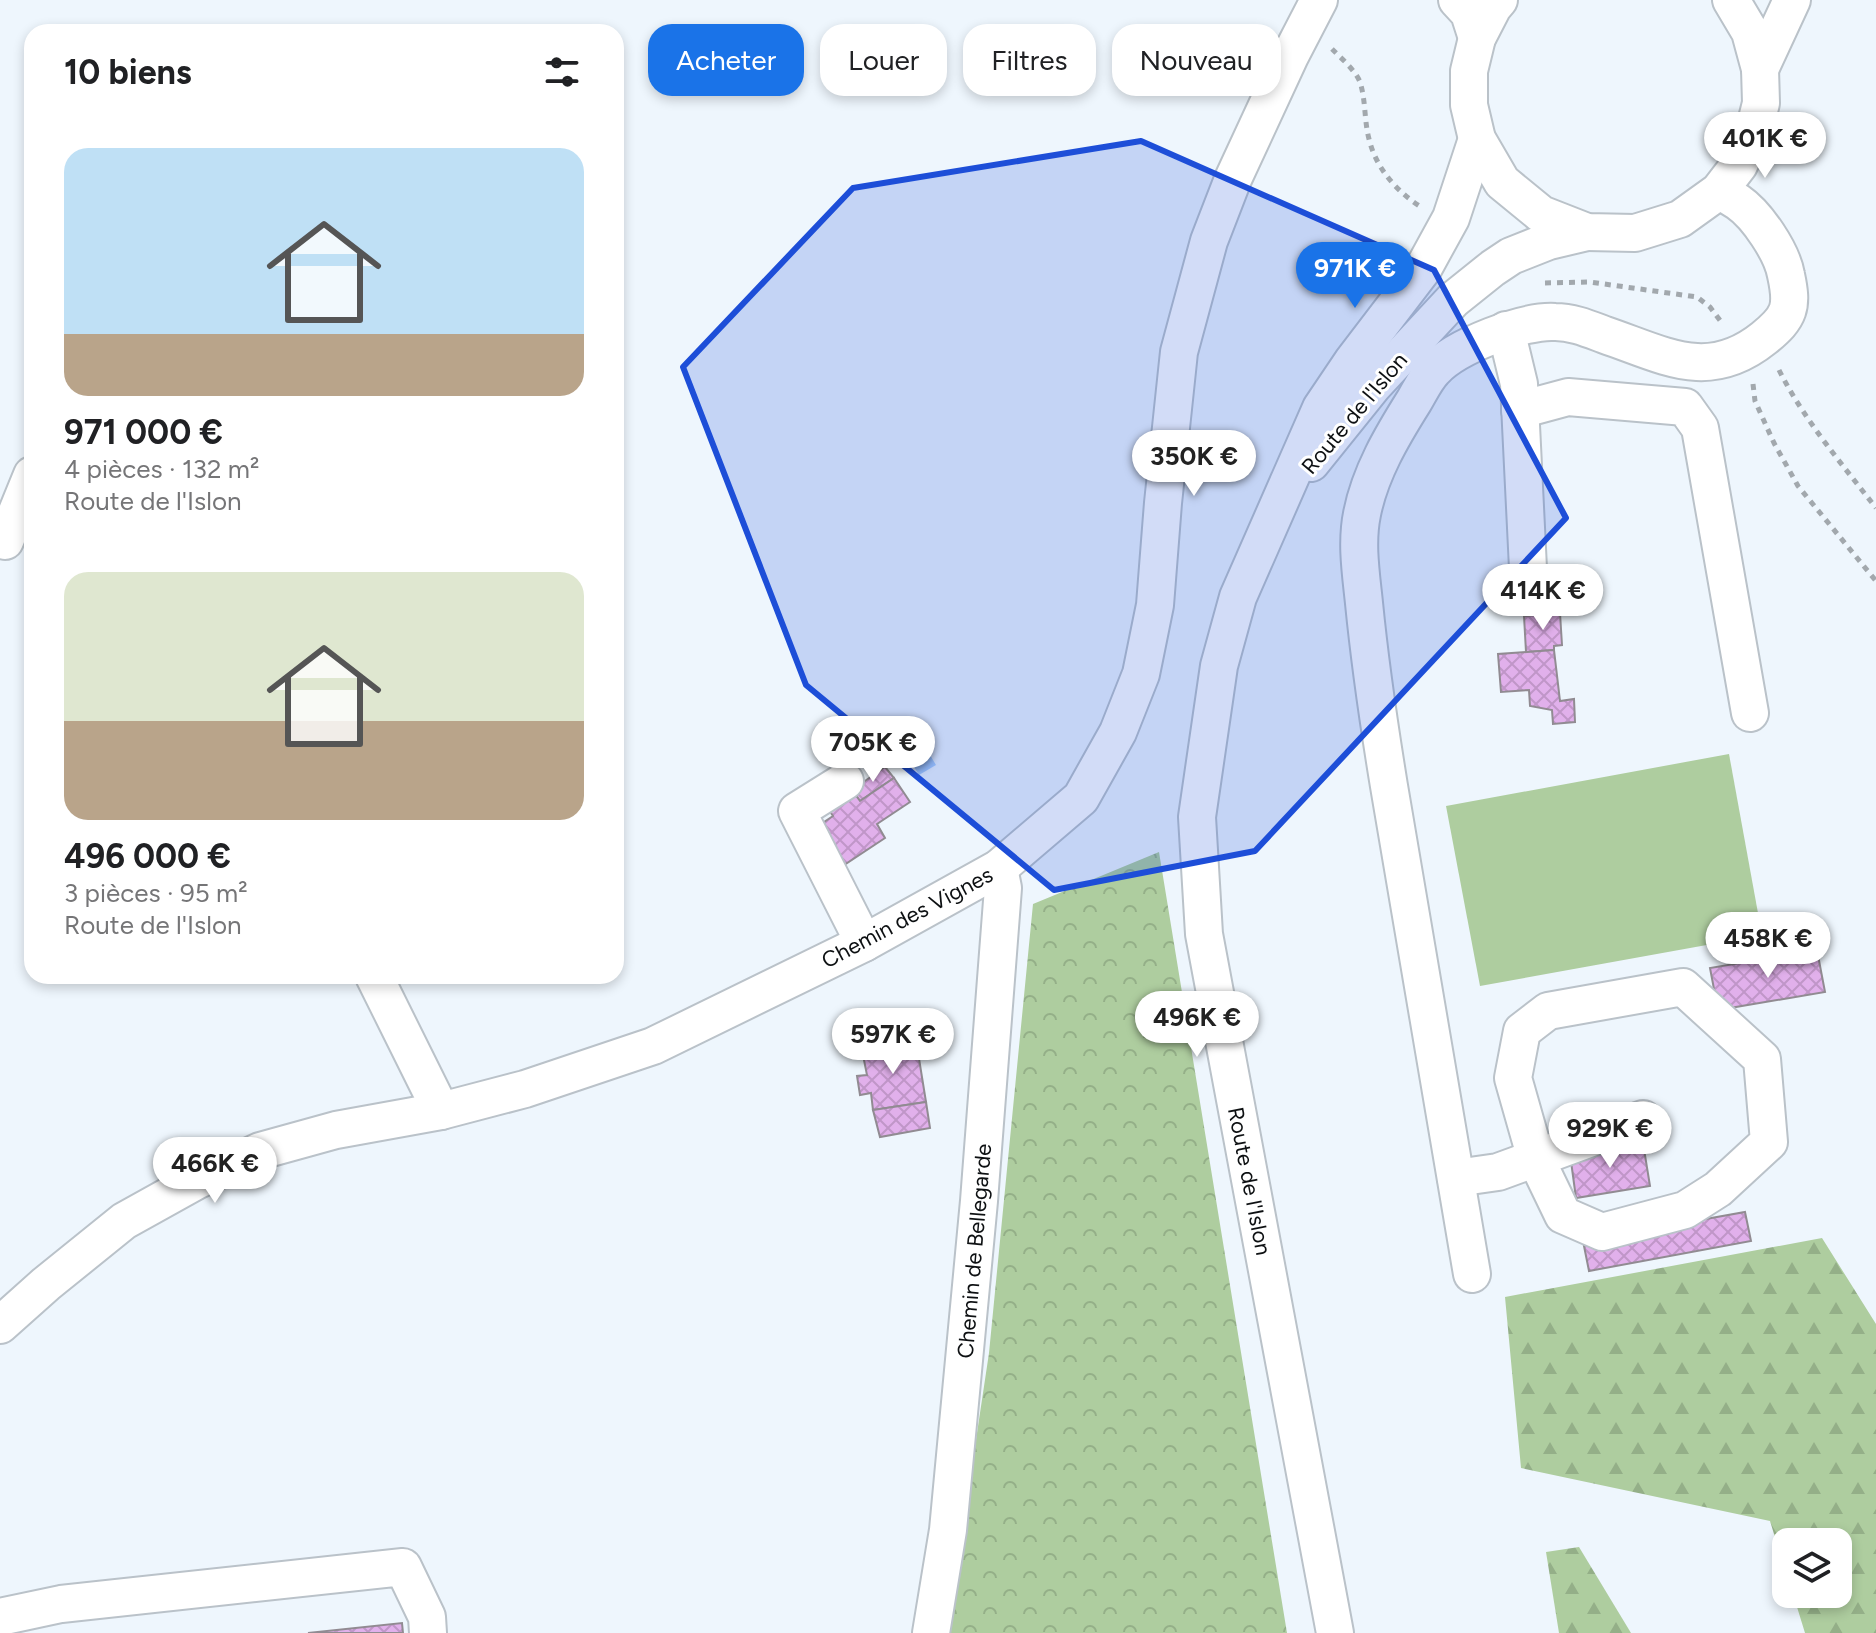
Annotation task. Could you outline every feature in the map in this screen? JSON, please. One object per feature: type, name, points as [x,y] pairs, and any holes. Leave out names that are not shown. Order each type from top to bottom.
[{"type":"street","name":"Chemin des Vignes","points":[[0,1325],[124,1221],[196,1181],[260,1151],[336,1130],[441,1111],[525,1089],[653,1046],[864,943],[999,868],[1081,798],[1118,732],[1141,674],[1155,605],[1179,352],[1209,241],[1290,56],[1319,0]]},
{"type":"street","points":[[1457,0],[1469,13],[1477,38]]},
{"type":"street","points":[[1499,0],[1477,38],[1469,71],[1469,105],[1477,139],[1502,182],[1541,214],[1587,232],[1635,233],[1680,219],[1719,191],[1739,165],[1753,135],[1761,103],[1760,69],[1750,32],[1731,0]]},
{"type":"street","points":[[1760,69],[1792,0]]},
{"type":"street","name":"Route de l'Islon","points":[[1335,1633],[1204,934],[1197,817],[1219,666],[1238,597],[1321,408],[1423,269],[1451,218],[1477,139]]},
{"type":"street","points":[[1472,1274],[1371,680],[1359,560],[1361,516],[1387,444],[1434,369],[1474,343],[1506,330],[1553,321],[1579,325],[1684,363],[1706,363],[1731,358],[1753,347],[1782,324],[1789,309],[1789,289],[1785,268],[1776,248],[1741,203],[1719,191]]},
{"type":"street","name":"Route de l'Islon","points":[[1282,498],[1373,386],[1453,300],[1511,256],[1549,241],[1587,232]]},
{"type":"street","points":[[1506,330],[1519,384],[1529,589]]},
{"type":"street","points":[[1520,410],[1568,397],[1685,407],[1700,428],[1750,713]]},
{"type":"street","points":[[12,543],[24,502]]},
{"type":"street","points":[[845,781],[797,811],[864,943]]},
{"type":"street","name":"Chemin de Bellegarde","points":[[931,1633],[948,1530],[979,1201],[1003,888],[999,868]]},
{"type":"street","points":[[378,984],[441,1111]]},
{"type":"street","points":[[1683,987],[1762,1059],[1769,1142],[1718,1189],[1685,1210],[1602,1232],[1563,1215],[1536,1159],[1513,1078],[1522,1031],[1548,1011],[1683,987]]},
{"type":"street","points":[[1456,1178],[1498,1172],[1643,1119]]},
{"type":"street","points":[[0,1617],[61,1604],[403,1567],[427,1617],[428,1633]]},
{"type":"path","points":[[1322,41],[1359,79],[1369,139],[1382,170],[1401,192],[1429,210]]},
{"type":"path","points":[[1541,284],[1590,282],[1697,297],[1710,307],[1725,326]]},
{"type":"path","points":[[1769,334],[1778,368],[1791,395],[1876,508]]},
{"type":"path","points":[[1753,380],[1755,401],[1798,486],[1876,581]]},
{"type":"highlighted area","points":[[1141,141],[1434,270],[1566,518],[1255,851],[1054,890],[806,685],[683,367],[853,188]]},
{"type":"green space","points":[[1729,754],[1762,935],[1480,986],[1446,806]]},
{"type":"green space","points":[[1159,852],[1287,1633],[947,1633],[989,1353],[1033,904]]},
{"type":"green space","points":[[1822,1238],[1876,1324],[1876,1633],[1805,1633],[1797,1608],[1852,1608],[1852,1528],[1772,1528],[1770,1521],[1521,1468],[1505,1297]]},
{"type":"green space","points":[[1579,1547],[1631,1633],[1559,1633],[1546,1552]]},
{"type":"water","points":[[912,725],[936,765],[919,775],[895,736]]},
{"type":"building","points":[[1560,613],[1562,645],[1554,646],[1554,650],[1526,652],[1524,616]]},
{"type":"building","points":[[1554,650],[1560,701],[1574,699],[1575,722],[1553,724],[1552,710],[1530,706],[1529,690],[1501,692],[1498,654]]},
{"type":"building","points":[[885,767],[894,778],[860,801],[852,790]]},
{"type":"building","points":[[894,778],[910,802],[877,824],[885,838],[844,865],[818,826],[833,816],[827,807],[852,790],[860,801]]},
{"type":"building","points":[[1817,950],[1825,992],[1718,1010],[1710,968]]},
{"type":"building","points":[[916,1040],[926,1102],[873,1110],[871,1093],[860,1095],[857,1076],[867,1075],[862,1050]]},
{"type":"building","points":[[926,1102],[930,1128],[880,1137],[873,1110]]},
{"type":"building","points":[[1643,1143],[1650,1186],[1576,1198],[1570,1154]]},
{"type":"building","points":[[1745,1212],[1751,1241],[1589,1271],[1583,1241]]},
{"type":"building","points":[[402,1623],[403,1633],[308,1633]]}]
